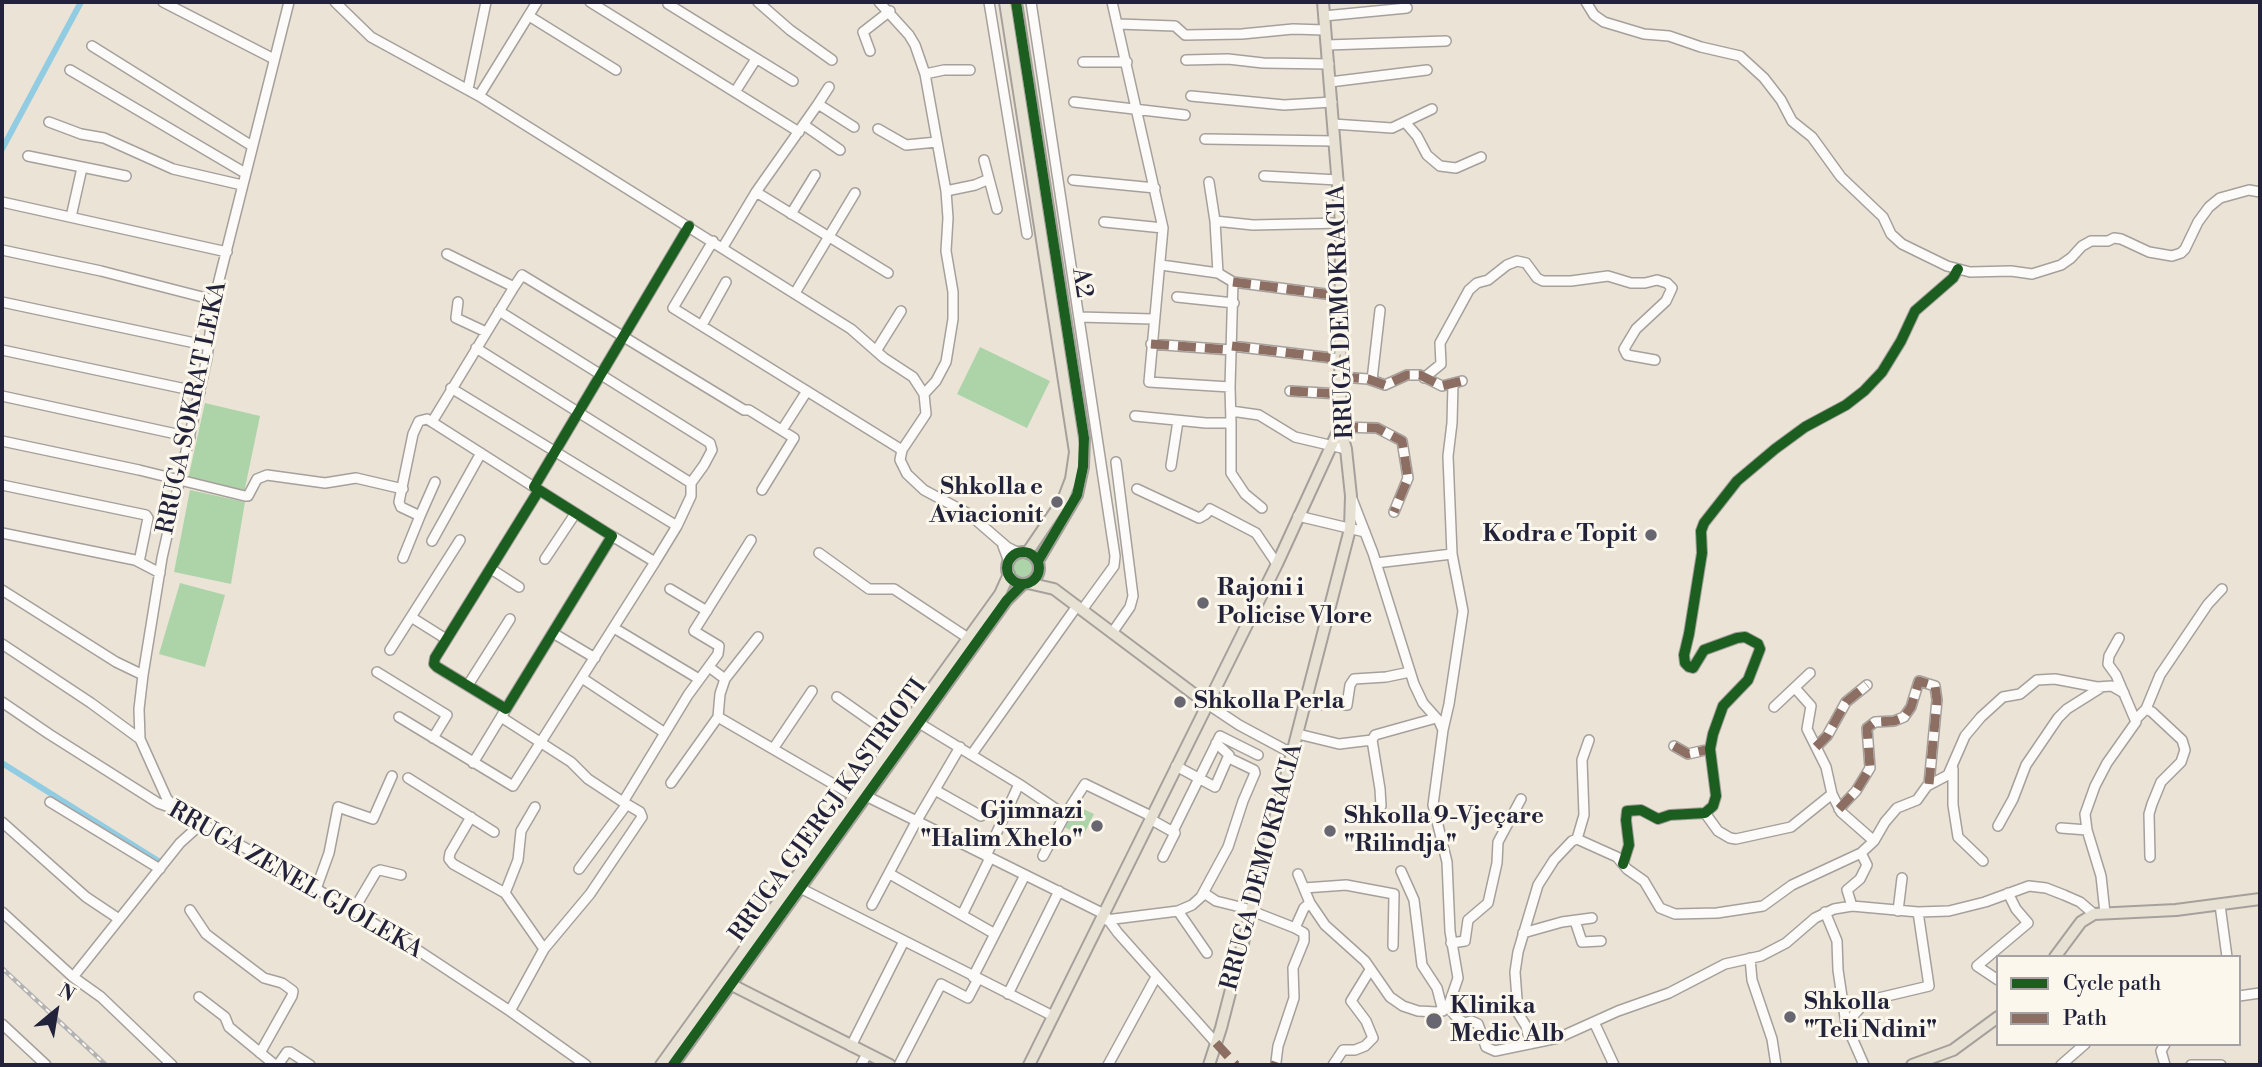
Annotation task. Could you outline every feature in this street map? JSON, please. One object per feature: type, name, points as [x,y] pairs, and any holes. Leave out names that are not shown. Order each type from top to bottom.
[{"type":"main road","name":"A2","points":[[1005,2],[1074,452],[1071,479],[1063,500],[1023,553]]},
{"type":"main road","name":"A2","points":[[1016,2],[1084,438],[1083,467],[1077,495],[1038,563]]},
{"type":"main road","name":"RRUGA DEMOKRACIA","points":[[1209,1065],[1293,754],[1350,529],[1351,496],[1346,449],[1340,427],[1341,223],[1323,2]]},
{"type":"main road","points":[[1030,1065],[1105,918],[1340,427]]},
{"type":"main road","points":[[1054,589],[1014,581],[1009,575],[1009,562],[1023,553],[1038,563],[1054,589],[1206,703]]},
{"type":"main road","points":[[1026,584],[1037,576],[1038,563]]},
{"type":"main road","name":"RRUGA GJERGJ KASTRIOTI","points":[[673,1065],[800,888],[894,741],[1000,594],[1009,575]]},
{"type":"main road","name":"RRUGA GJERGJ KASTRIOTI","points":[[660,1065],[860,796],[919,723],[1007,600],[1026,584]]},
{"type":"main road","points":[[2056,955],[2081,922],[2099,914],[2220,905],[2260,899]]},
{"type":"main road","points":[[730,984],[890,1065]]},
{"type":"main road","points":[[1912,1065],[1953,1050],[1996,1018]]},
{"type":"street","points":[[163,2],[274,60]]},
{"type":"street","name":"RRUGA SOKRAT LEKA","points":[[178,810],[167,799],[140,738],[139,709],[143,675],[160,573],[209,346],[214,300],[289,2]]},
{"type":"street","points":[[335,2],[371,37],[474,93],[712,240],[851,329],[913,377],[924,394],[926,414],[902,450],[901,465],[914,482],[935,497],[969,514],[1001,541],[1023,553]]},
{"type":"street","points":[[474,93],[486,2]]},
{"type":"street","points":[[474,93],[537,2]]},
{"type":"street","points":[[590,2],[735,92],[840,150]]},
{"type":"street","points":[[879,2],[890,11],[915,45],[925,74],[946,191],[946,251],[953,292],[953,320],[946,362],[936,381],[924,394]]},
{"type":"street","points":[[989,2],[1027,234]]},
{"type":"street","points":[[972,754],[1115,561],[1086,316],[1031,2]]},
{"type":"street","points":[[1112,2],[1163,228],[1149,382],[1230,387]]},
{"type":"street","points":[[1586,2],[1594,15],[1604,22],[1644,34],[1669,36],[1740,56],[1764,78],[1781,100],[1792,121],[1812,137],[1840,177],[1883,218],[1891,234],[1902,243],[1947,267],[1984,273],[2011,271],[2032,274],[2060,265],[2091,241],[2108,241],[2114,238],[2149,252],[2172,256],[2185,249],[2198,222],[2220,198],[2249,190],[2260,192]]},
{"type":"street","points":[[668,4],[793,82]]},
{"type":"street","points":[[763,4],[790,30],[832,60]]},
{"type":"street","points":[[1324,16],[1407,8]]},
{"type":"street","points":[[870,51],[863,32],[890,11]]},
{"type":"street","points":[[529,16],[616,71]]},
{"type":"street","points":[[1118,24],[1175,26],[1185,35],[1242,34],[1293,29],[1325,30]]},
{"type":"street","points":[[1327,45],[1446,41]]},
{"type":"street","points":[[92,46],[252,146]]},
{"type":"street","points":[[735,92],[756,59]]},
{"type":"street","points":[[1186,60],[1228,59],[1278,64],[1329,64]]},
{"type":"street","points":[[1083,62],[1127,62]]},
{"type":"street","points":[[69,70],[245,173]]},
{"type":"street","points":[[925,74],[944,70],[970,71]]},
{"type":"street","points":[[1330,82],[1427,70]]},
{"type":"street","points":[[723,247],[756,192],[829,87]]},
{"type":"street","points":[[1191,96],[1284,105],[1332,102]]},
{"type":"street","points":[[1074,102],[1185,115]]},
{"type":"street","points":[[818,104],[854,127]]},
{"type":"street","points":[[1333,124],[1392,128],[1432,109]]},
{"type":"street","points":[[49,122],[81,134],[104,138],[173,169],[242,185]]},
{"type":"street","points":[[1405,122],[1417,136],[1427,155],[1440,166],[1456,168],[1481,157]]},
{"type":"street","points":[[878,129],[906,145],[937,142]]},
{"type":"street","points":[[1205,139],[1334,141]]},
{"type":"street","points":[[27,156],[126,176]]},
{"type":"street","points":[[984,160],[997,209]]},
{"type":"street","points":[[71,217],[82,167]]},
{"type":"street","points":[[791,214],[815,175]]},
{"type":"street","points":[[1265,176],[1338,180]]},
{"type":"street","points":[[946,191],[989,179]]},
{"type":"street","points":[[1073,180],[1155,188]]},
{"type":"street","points":[[1209,182],[1215,221],[1218,273]]},
{"type":"street","points":[[756,192],[888,273]]},
{"type":"street","points":[[795,293],[855,193]]},
{"type":"street","points":[[2,202],[226,252]]},
{"type":"street","points":[[1215,221],[1253,225],[1341,223]]},
{"type":"street","points":[[1104,222],[1163,228]]},
{"type":"street","points":[[510,1011],[544,949],[590,894],[642,817],[640,812],[599,787],[571,762],[468,685],[434,664],[435,658],[491,569],[555,452],[689,226]]},
{"type":"street","points":[[712,240],[673,308],[902,450]]},
{"type":"street","points":[[2,250],[102,271],[214,300]]},
{"type":"street","points":[[447,254],[514,287]]},
{"type":"street","points":[[1424,378],[1441,365],[1440,343],[1472,286],[1488,280],[1507,265],[1517,261],[1527,263],[1537,278],[1543,281],[1571,281],[1608,276],[1631,283],[1657,280],[1667,283],[1672,288],[1666,301],[1636,328],[1624,349],[1627,355],[1655,360]]},
{"type":"street","points":[[1161,265],[1218,273],[1233,282],[1341,296]]},
{"type":"street","points":[[1623,864],[1629,852],[1630,839],[1626,820],[1628,811],[1641,810],[1655,819],[1670,815],[1705,813],[1713,806],[1716,796],[1710,750],[1713,734],[1721,710],[1728,699],[1748,680],[1760,648],[1745,637],[1737,638],[1704,650],[1693,668],[1685,663],[1704,523],[1737,481],[1805,427],[1846,405],[1864,391],[1882,372],[1915,311],[1953,278],[1958,270]]},
{"type":"street","points":[[432,422],[522,275],[794,438],[762,490]]},
{"type":"street","points":[[702,325],[726,282]]},
{"type":"street","points":[[1233,282],[1230,387],[1232,476],[1245,494],[1262,508]]},
{"type":"street","points":[[1177,298],[1234,303]]},
{"type":"street","points":[[2,302],[209,346]]},
{"type":"street","points":[[458,302],[456,318],[486,332]]},
{"type":"street","points":[[1372,380],[1380,310]]},
{"type":"street","points":[[399,718],[513,786],[677,526],[691,496],[691,483],[712,450],[710,443],[499,311]]},
{"type":"street","points":[[876,351],[901,311]]},
{"type":"street","points":[[1086,316],[1153,319]]},
{"type":"street","points":[[1151,344],[1231,348],[1340,359]]},
{"type":"street","points":[[476,348],[691,483]]},
{"type":"street","points":[[2,350],[200,392]]},
{"type":"street","points":[[1341,377],[1372,380],[1385,385],[1407,374],[1424,378],[1437,386],[1457,383],[1448,456],[1452,555],[1463,611],[1433,805],[1447,862],[1451,943],[1458,978],[1446,1009]]},
{"type":"street","points":[[451,388],[677,526]]},
{"type":"street","points":[[782,430],[807,391]]},
{"type":"street","points":[[1290,391],[1340,394]]},
{"type":"street","points":[[2,396],[190,437]]},
{"type":"street","points":[[1231,411],[1259,415],[1295,437],[1346,449]]},
{"type":"street","points":[[1135,416],[1231,423]]},
{"type":"street","points":[[420,516],[400,504],[398,488],[415,427],[423,419],[432,422],[655,562]]},
{"type":"street","points":[[1171,466],[1178,421]]},
{"type":"street","points":[[1340,427],[1377,428],[1402,441],[1408,478],[1394,512]]},
{"type":"street","points":[[2,442],[139,470],[244,496],[248,496],[257,480],[267,475],[325,482],[356,478],[398,488]]},
{"type":"street","points":[[432,541],[481,453]]},
{"type":"street","points":[[1112,633],[1130,607],[1133,596],[1116,462]]},
{"type":"street","points":[[403,558],[435,482]]},
{"type":"street","points":[[2,485],[146,515],[148,518],[139,562]]},
{"type":"street","points":[[1136,489],[1195,517],[1202,517],[1210,509],[1245,527],[1259,536],[1276,564]]},
{"type":"street","points":[[1351,496],[1418,693],[1443,730]]},
{"type":"street","points":[[545,559],[575,514]]},
{"type":"street","points":[[1298,516],[1365,532]]},
{"type":"street","points":[[2,533],[139,562],[160,573]]},
{"type":"street","points":[[473,763],[612,536]]},
{"type":"street","points":[[390,650],[460,540]]},
{"type":"street","points":[[579,869],[625,803],[665,733],[720,648],[694,631],[751,540]]},
{"type":"street","points":[[1001,541],[1009,562]]},
{"type":"street","points":[[1376,563],[1452,555]]},
{"type":"street","points":[[823,556],[869,589],[894,589],[968,638]]},
{"type":"street","points":[[491,569],[519,587]]},
{"type":"street","points":[[670,589],[707,611]]},
{"type":"street","points":[[1401,871],[1413,900],[1422,965],[1437,988],[1446,1009],[1465,1023],[1471,1021],[1478,1024],[1486,1047],[1494,1051],[1558,1038],[1618,1011],[1669,993],[1725,964],[1760,956],[1786,943],[1825,912],[1852,906],[1933,912],[1966,907],[2029,886],[2046,888],[2080,902],[2099,914],[2101,876],[2085,814],[2095,786],[2107,764],[2146,709],[2160,675],[2208,604],[2222,589]]},
{"type":"street","points":[[2,590],[116,662],[143,675]]},
{"type":"street","points":[[411,617],[446,639]]},
{"type":"street","points":[[468,685],[510,619]]},
{"type":"street","points":[[614,628],[699,679]]},
{"type":"street","points":[[553,633],[595,658]]},
{"type":"street","points":[[671,783],[718,717],[720,694],[725,679],[758,637]]},
{"type":"street","points":[[2119,638],[2108,659],[2124,693],[2134,724]]},
{"type":"street","points":[[2,644],[140,738]]},
{"type":"street","points":[[709,667],[725,679]]},
{"type":"street","points":[[377,672],[447,715],[433,738]]},
{"type":"street","points":[[1305,705],[1347,705],[1350,685],[1354,679],[1410,672]]},
{"type":"street","points":[[1774,707],[1810,673]]},
{"type":"street","points":[[582,678],[665,733]]},
{"type":"street","points":[[1983,861],[1958,837],[1953,805],[1953,768],[1956,754],[1965,736],[2003,697],[2020,694],[2031,683],[2064,679],[2102,687],[2112,686],[2124,693]]},
{"type":"street","points":[[1839,809],[1856,791],[1870,768],[1867,728],[1875,722],[1894,721],[1904,717],[1911,707],[1919,681],[1935,686],[1937,699],[1929,785]]},
{"type":"street","points":[[1816,747],[1827,736],[1846,702],[1867,685]]},
{"type":"street","points":[[1998,826],[2013,799],[2026,765],[2058,718],[2067,709],[2102,687]]},
{"type":"street","points":[[1795,688],[1811,706],[1807,729],[1826,767],[1832,794],[1839,809],[1874,841]]},
{"type":"street","points":[[773,749],[812,691]]},
{"type":"street","points":[[837,696],[894,741]]},
{"type":"street","name":"RRUGA ZENEL GJOLEKA","points":[[2,702],[158,803],[178,810],[353,911],[510,1011],[586,1065]]},
{"type":"street","points":[[1206,703],[1239,725],[1293,754]]},
{"type":"street","points":[[2146,709],[2182,740],[2185,750],[2181,762],[2161,782],[2152,804],[2149,814],[2151,857]]},
{"type":"street","points":[[718,717],[860,796],[1059,891],[1105,918],[1216,1044]]},
{"type":"street","points":[[1298,734],[1335,745],[1372,740],[1375,736],[1436,718]]},
{"type":"street","points":[[919,723],[1065,815]]},
{"type":"street","points":[[1163,857],[1220,736],[1258,755]]},
{"type":"street","points":[[1372,740],[1380,789],[1381,820]]},
{"type":"street","points":[[1577,839],[1584,815],[1581,760],[1589,740]]},
{"type":"street","points":[[1176,766],[1215,787],[1229,758],[1228,752],[1216,743]]},
{"type":"street","points":[[1674,746],[1688,754],[1710,750]]},
{"type":"street","points":[[872,905],[916,821],[960,747]]},
{"type":"street","points":[[1105,918],[1178,911],[1192,905],[1204,892],[1228,846],[1255,773],[1229,758]]},
{"type":"street","points":[[1530,1044],[1517,1007],[1515,972],[1523,933],[1533,897],[1554,860],[1572,841],[1577,839],[1613,854],[1644,881],[1656,904],[1664,911],[1675,914],[1705,914],[1763,906],[1792,885],[1861,853],[1874,841],[1897,808],[1917,800],[1929,785],[1945,779],[1953,768]]},
{"type":"street","points":[[316,889],[328,853],[338,807],[373,819],[391,776]]},
{"type":"street","points":[[408,778],[495,832]]},
{"type":"street","points":[[962,915],[1019,784]]},
{"type":"street","points":[[1043,856],[1085,784],[1173,831]]},
{"type":"street","points":[[935,790],[981,816]]},
{"type":"street","points":[[1705,813],[1718,831],[1736,839],[1791,827],[1832,794]]},
{"type":"street","points":[[1451,943],[1465,941],[1468,920],[1488,903],[1501,836],[1521,799]]},
{"type":"street","points":[[50,802],[160,869]]},
{"type":"street","points":[[505,893],[518,860],[521,831],[535,807]]},
{"type":"street","points":[[471,817],[449,859],[453,864],[505,893],[544,949]]},
{"type":"street","points":[[2,822],[86,897],[119,919]]},
{"type":"street","points":[[73,977],[180,843],[201,824]]},
{"type":"street","points":[[2061,828],[2087,830]]},
{"type":"street","points":[[1852,906],[1847,890],[1860,879],[1867,865],[1861,853]]},
{"type":"street","points":[[353,911],[376,872],[380,870],[401,875]]},
{"type":"street","points":[[1298,873],[1310,903],[1325,925],[1365,961],[1390,997],[1404,1006],[1427,1012],[1446,1009]]},
{"type":"street","points":[[890,874],[995,934]]},
{"type":"street","points":[[899,1065],[941,984],[968,998],[995,934],[1025,875]]},
{"type":"street","points":[[1898,911],[1902,878]]},
{"type":"street","points":[[1304,888],[1346,885],[1394,894],[1393,946]]},
{"type":"street","points":[[800,888],[1053,1016]]},
{"type":"street","points":[[1008,994],[1059,891]]},
{"type":"street","points":[[1204,892],[1216,901],[1251,911],[1304,933],[1304,941],[1293,968],[1294,998],[1278,1046],[1276,1062]]},
{"type":"street","points":[[1996,979],[1977,966],[2028,923],[2016,909],[2008,893]]},
{"type":"street","points":[[1295,928],[1304,908],[1310,903]]},
{"type":"street","points":[[2220,905],[2227,955]]},
{"type":"street","points":[[190,911],[206,934],[264,978],[282,983],[293,991],[260,1053]]},
{"type":"street","points":[[1178,911],[1207,953]]},
{"type":"street","points":[[2,912],[73,977],[101,998],[172,1065]]},
{"type":"street","points":[[1825,912],[1836,941],[1846,1024],[1864,1065]]},
{"type":"street","points":[[1846,1024],[1866,1001],[1929,986],[1918,912]]},
{"type":"street","points":[[1523,933],[1592,918]]},
{"type":"street","points":[[1575,921],[1582,942],[1601,941]]},
{"type":"street","points":[[851,1046],[904,941]]},
{"type":"street","points":[[1750,958],[1752,980],[1772,1039],[1776,1065]]},
{"type":"street","points":[[1334,1065],[1343,1050],[1355,1050],[1365,1046],[1373,1038],[1366,1021],[1350,1001],[1370,970]]},
{"type":"street","points":[[1108,1065],[1156,977]]},
{"type":"street","points":[[2241,996],[2260,993]]},
{"type":"street","points":[[198,997],[225,1017],[229,1027],[276,1065],[290,1052],[310,1065]]},
{"type":"street","points":[[1594,1023],[1614,1065]]},
{"type":"street","points":[[2,1024],[46,1065]]},
{"type":"street","points":[[2061,1065],[2083,1046]]},
{"type":"street","points":[[2164,1046],[2161,1051],[2165,1065]]},
{"type":"street","points":[[860,1065],[867,1054]]},
{"type":"street","points":[[2192,1065],[2221,1065]]},
{"type":"green space","points":[[980,347],[1050,381],[1027,428],[957,394]]},
{"type":"green space","points":[[205,403],[260,416],[244,493],[188,479]]},
{"type":"green space","points":[[190,490],[245,502],[231,584],[174,572]]},
{"type":"green space","points":[[1024,557],[1034,564],[1035,568],[1028,578],[1024,579],[1014,572],[1013,568],[1020,558]]},
{"type":"green space","points":[[180,583],[225,595],[205,667],[159,654]]},
{"type":"green space","points":[[1075,805],[1094,814],[1083,836],[1064,827]]},
{"type":"waterway","points":[[2,149],[81,2]]},
{"type":"waterway","points":[[2,763],[160,862]]},
{"type":"railway","points":[[2,968],[106,1065]]},
{"type":"marked path","points":[[1233,282],[1341,296]]},
{"type":"marked path","points":[[1151,344],[1231,350]]},
{"type":"marked path","points":[[1232,346],[1340,359]]},
{"type":"marked path","points":[[1341,377],[1368,379],[1385,385],[1407,375],[1420,375],[1442,386],[1462,381]]},
{"type":"marked path","points":[[1290,391],[1340,394]]},
{"type":"marked path","points":[[1340,427],[1377,428],[1402,441],[1408,478],[1394,512]]},
{"type":"marked path","points":[[1839,809],[1856,791],[1870,768],[1867,728],[1875,722],[1894,721],[1904,717],[1911,707],[1919,681],[1935,686],[1937,700],[1929,784]]},
{"type":"marked path","points":[[1816,747],[1827,736],[1846,702],[1867,685]]},
{"type":"marked path","points":[[1674,746],[1688,754],[1710,749]]},
{"type":"marked path","points":[[1216,1043],[1236,1065]]},
{"type":"cycle path","points":[[1016,2],[1084,438],[1083,467],[1077,495],[1038,561]]},
{"type":"cycle path","points":[[539,490],[612,536],[506,709],[437,667],[434,664],[435,658],[539,490],[534,487],[689,226]]},
{"type":"cycle path","points":[[1623,864],[1629,845],[1627,811],[1641,810],[1658,819],[1670,815],[1705,813],[1713,806],[1716,796],[1710,749],[1713,734],[1723,706],[1748,680],[1760,649],[1758,644],[1745,637],[1737,638],[1704,650],[1693,668],[1685,663],[1704,523],[1737,481],[1775,449],[1864,391],[1882,372],[1915,311],[1953,278],[1958,269]]},
{"type":"cycle path","points":[[1023,552],[1034,557],[1039,568],[1034,579],[1023,584],[1012,579],[1007,568],[1012,557],[1023,552]]},
{"type":"cycle path","points":[[673,1065],[1007,600],[1023,584]]},
{"type":"place","name":"Shkolla e Aviacionit","points":[[1057,502]]},
{"type":"place","name":"Kodra e Topit","points":[[1651,535]]},
{"type":"place","name":"Rajoni i Policise Vlore","points":[[1203,603]]},
{"type":"place","name":"Shkolla Perla","points":[[1180,702]]},
{"type":"place","name":"Gjimnazi \"Halim Xhelo\"","points":[[1097,826]]},
{"type":"place","name":"Shkolla 9-Vjeçare \"Rilindja\"","points":[[1330,831]]},
{"type":"place","name":"Shkolla \"Teli Ndini\"","points":[[1790,1017]]},
{"type":"place","name":"Klinika Medic Alb","points":[[1434,1021]]}]
